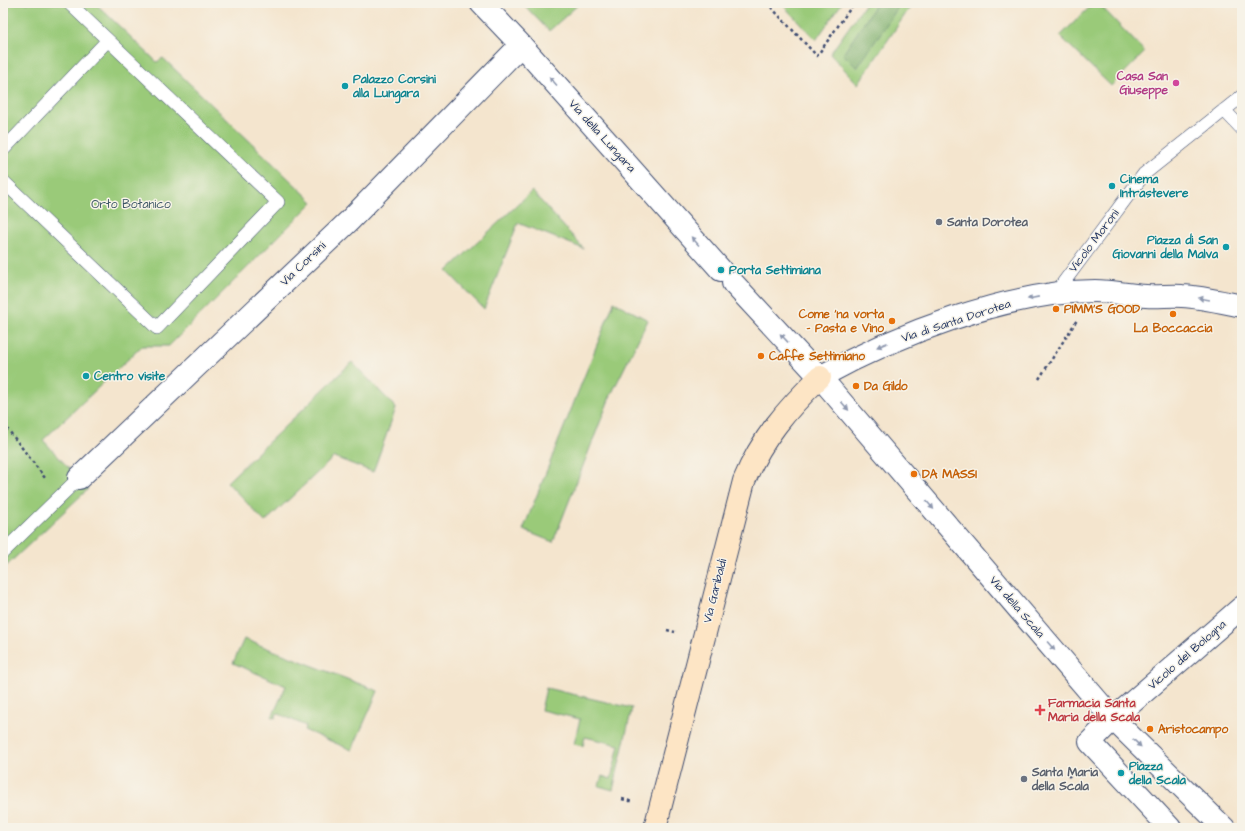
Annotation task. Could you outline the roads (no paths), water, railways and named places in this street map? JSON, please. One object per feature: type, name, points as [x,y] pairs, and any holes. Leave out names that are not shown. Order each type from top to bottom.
[{"type":"street","name":"Via della Lungara","points":[[481,3],[521,45],[727,277],[820,377]]},
{"type":"street","name":"Via Corsini","points":[[79,478],[349,221],[521,45]]},
{"type":"street","name":"Via di Santa Dorotea","points":[[820,377],[844,363],[897,339],[999,305],[1055,294],[1096,291],[1147,296],[1182,296],[1242,306]]},
{"type":"street","name":"Via della Scala","points":[[820,377],[1113,719],[1215,825]]},
{"type":"street","name":"Via Garibaldi","points":[[655,828],[744,481],[751,465],[772,428],[820,377]]},
{"type":"street","name":"Vicolo del Bologna","points":[[1113,719],[1242,607]]},
{"type":"street","points":[[1113,719],[1090,742],[1170,828]]},
{"type":"lane","points":[[3,181],[157,328],[278,202],[69,3]]},
{"type":"lane","points":[[3,150],[108,40]]},
{"type":"lane","name":"Vicolo Moroni","points":[[1055,294],[1144,174],[1242,96]]},
{"type":"lane","points":[[1224,110],[1242,129]]},
{"type":"lane","points":[[3,552],[79,478]]},
{"type":"place","name":"Casa San Giuseppe","points":[[1176,83]]},
{"type":"place","name":"Palazzo Corsini alla Lungara","points":[[345,86]]},
{"type":"place","name":"Cinema Intrastevere","points":[[1112,186]]},
{"type":"place","name":"Santa Dorotea","points":[[939,222]]},
{"type":"place","name":"Piazza di San Giovanni della Malva","points":[[1226,247]]},
{"type":"place","name":"Porta Settimiana","points":[[721,270]]},
{"type":"place","name":"PIMM'S GOOD","points":[[1056,309]]},
{"type":"place","name":"La Boccaccia","points":[[1173,314]]},
{"type":"place","name":"Come 'na vorta - Pasta e Vino","points":[[892,321]]},
{"type":"place","name":"Caffe Settimiano","points":[[761,356]]},
{"type":"place","name":"Centro visite","points":[[86,376]]},
{"type":"place","name":"Da Gildo","points":[[856,386]]},
{"type":"place","name":"DA MASSI","points":[[914,474]]},
{"type":"place","name":"Farmacia Santa Maria della Scala","points":[[1040,710]]},
{"type":"place","name":"Aristocampo","points":[[1150,729]]},
{"type":"place","name":"Piazza della Scala","points":[[1121,773]]},
{"type":"place","name":"Santa Maria della Scala","points":[[1024,779]]},
{"type":"park label","name":"Orto Botanico","points":[[131,204]]}]
